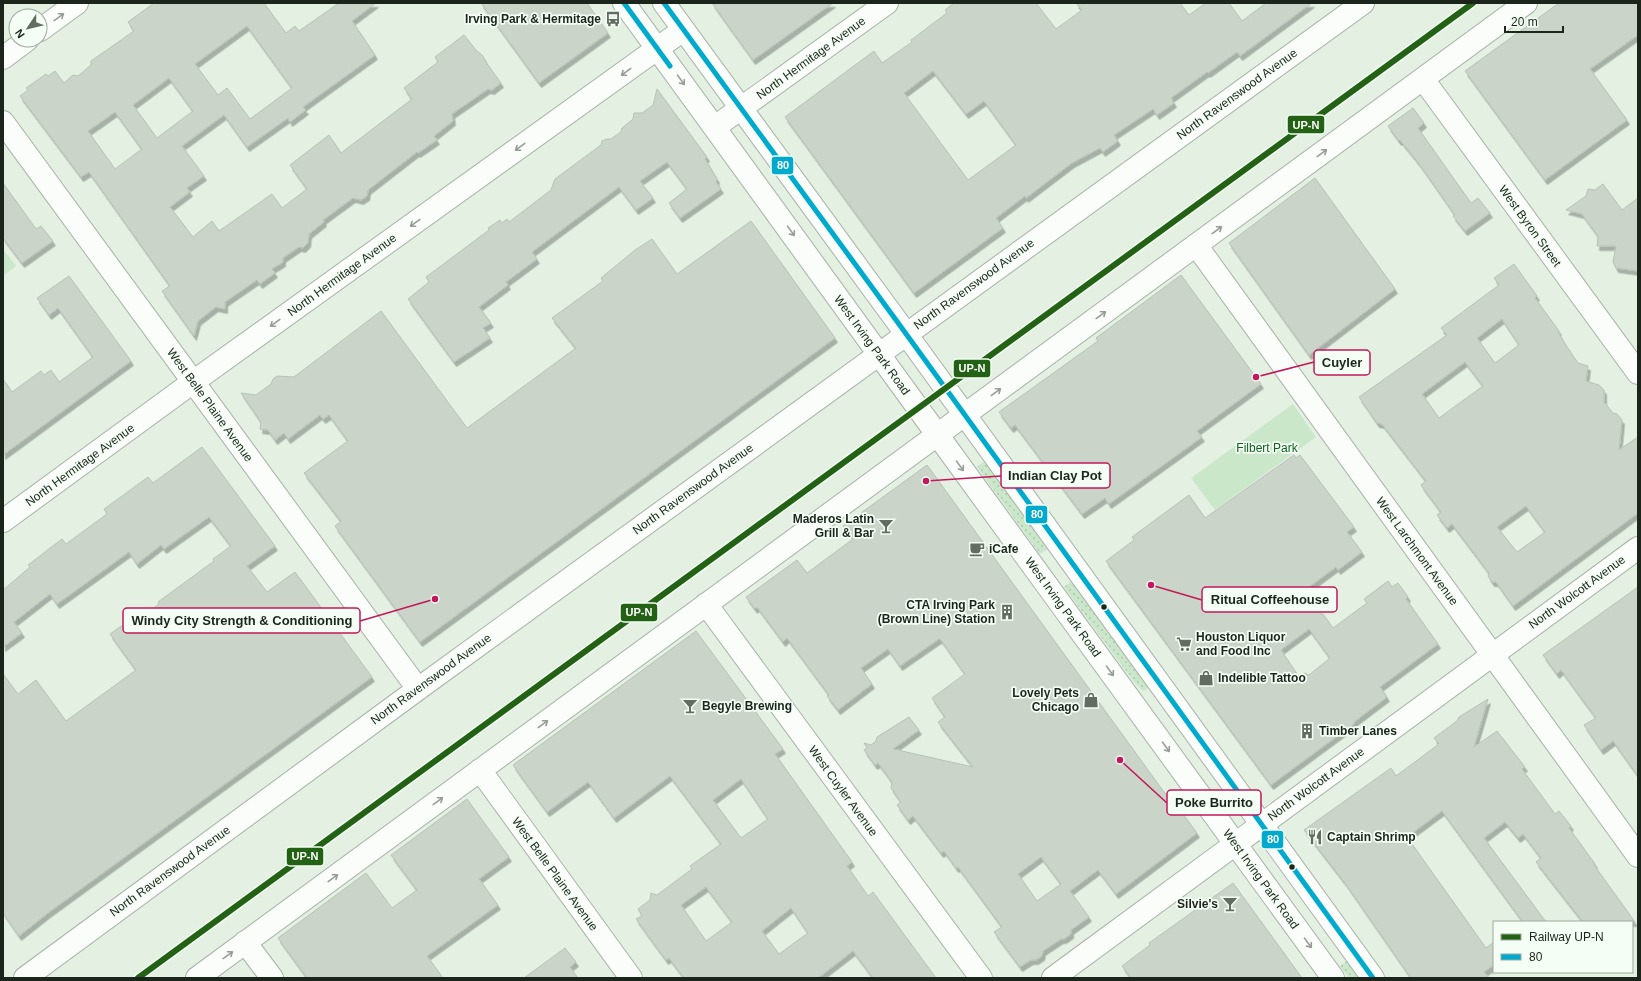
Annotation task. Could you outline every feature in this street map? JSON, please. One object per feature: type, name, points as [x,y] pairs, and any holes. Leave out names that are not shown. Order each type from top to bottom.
[{"type":"street","points":[[48,24],[77,3]]},
{"type":"street","name":"West Irving Park Road","points":[[624,3],[1333,978]]},
{"type":"street","points":[[664,3],[1263,824],[1373,978]]},
{"type":"street","name":"North Hermitage Avenue","points":[[715,127],[887,3]]},
{"type":"street","name":"North Ravenswood Avenue","points":[[25,978],[418,689],[1363,3]]},
{"type":"street","points":[[197,978],[1526,3]]},
{"type":"street","name":"North Hermitage Avenue","points":[[3,522],[193,382],[683,30]]},
{"type":"street","points":[[3,58],[16,48]]},
{"type":"street","name":"West Byron Street","points":[[1423,79],[1638,373]]},
{"type":"street","name":"West Belle Plaine Avenue","points":[[3,122],[418,689]]},
{"type":"street","name":"West Larchmont Avenue","points":[[1196,245],[1638,856]]},
{"type":"street","name":"North Wolcott Avenue","points":[[1053,978],[1638,548]]},
{"type":"street","name":"West Cuyler Avenue","points":[[706,604],[981,978]]},
{"type":"street","name":"West Belle Plaine Avenue","points":[[480,770],[631,978]]},
{"type":"street","points":[[245,942],[272,978]]},
{"type":"green space","points":[[3,249],[16,266],[3,276]]},
{"type":"green space","name":"Filbert Park","points":[[1293,404],[1316,437],[1215,510],[1191,478]]},
{"type":"green space","points":[[985,461],[1048,548],[1040,554],[977,467]]},
{"type":"green space","points":[[1072,581],[1150,687],[1143,691],[1134,682],[1064,587]]},
{"type":"green space","points":[[1347,961],[1362,978],[1349,978],[1340,966]]},
{"type":"building","points":[[154,3],[264,3],[286,33],[295,26],[299,31],[339,3],[376,3],[352,21],[375,55],[303,107],[306,110],[290,122],[288,118],[247,147],[224,115],[182,146],[204,176],[187,188],[190,192],[170,207],[193,237],[212,221],[219,231],[272,194],[282,208],[307,189],[290,165],[329,135],[341,153],[412,99],[404,88],[438,62],[435,57],[464,35],[483,56],[501,83],[492,90],[488,89],[452,114],[453,121],[434,136],[437,140],[418,153],[417,152],[368,190],[367,196],[361,200],[353,198],[323,220],[324,222],[309,234],[308,243],[303,248],[299,247],[283,258],[283,262],[272,269],[275,273],[260,284],[257,280],[225,302],[225,309],[216,307],[198,321],[194,336],[162,291],[170,286],[89,172],[81,177],[20,96],[28,90],[26,88],[46,74],[48,76],[55,71],[64,83],[73,75],[78,76],[91,65],[91,61],[134,31],[128,22]],"holes":[[[247,26],[292,88],[250,119],[227,88],[218,95],[195,64]],[[169,78],[193,111],[157,138],[133,105]],[[115,112],[142,149],[115,169],[88,131]]]},
{"type":"building","points":[[481,3],[587,3],[608,33],[539,83]]},
{"type":"building","points":[[712,3],[833,3],[753,60]]},
{"type":"building","points":[[954,3],[1036,3],[1056,29],[1082,10],[1076,3],[1180,3],[1189,15],[1206,3],[1229,3],[1242,21],[1266,3],[1312,3],[1240,56],[1237,52],[1171,98],[1174,103],[1157,115],[1153,109],[1114,135],[1118,141],[1103,152],[1100,148],[1072,163],[1026,198],[1025,196],[996,218],[1003,228],[914,293],[785,117],[874,51],[882,63],[912,42],[911,40],[947,13],[945,10]],"holes":[[[933,71],[966,114],[984,101],[1016,145],[968,180],[904,93]]]},
{"type":"building","points":[[1559,3],[1638,3],[1638,35],[1590,69],[1627,120],[1545,180],[1465,71]]},
{"type":"building","points":[[657,89],[707,157],[705,159],[721,189],[680,218],[669,203],[687,189],[667,162],[640,181],[653,198],[636,210],[619,187],[532,252],[537,259],[506,282],[508,285],[479,307],[491,323],[483,328],[490,338],[454,362],[408,299],[429,282],[426,277],[489,230],[488,228],[500,220],[502,223],[507,219],[509,222],[551,190],[555,179],[601,145],[602,141],[611,139],[621,132],[622,128],[633,119],[634,113],[642,113],[653,105]]},
{"type":"building","points":[[1413,108],[1424,123],[1418,128],[1471,203],[1478,198],[1490,213],[1465,231],[1453,216],[1455,215],[1420,165],[1388,126]]},
{"type":"building","points":[[1315,178],[1395,289],[1309,355],[1229,243]]},
{"type":"building","points":[[3,183],[36,229],[41,226],[53,241],[22,263],[3,238]]},
{"type":"building","points":[[1603,184],[1622,210],[1638,198],[1638,271],[1616,268],[1613,262],[1616,246],[1597,246],[1598,236],[1582,214],[1566,210],[1586,196],[1588,189],[1595,190]]},
{"type":"building","points":[[751,221],[835,338],[420,642],[335,526],[341,521],[304,473],[348,441],[329,415],[323,419],[320,415],[288,439],[284,433],[275,440],[268,430],[260,429],[261,422],[241,393],[256,395],[271,384],[273,379],[277,376],[294,377],[381,311],[467,428],[576,348],[552,318],[603,281],[601,278],[635,250],[652,239],[677,274]]},
{"type":"building","points":[[1514,264],[1537,296],[1535,298],[1559,331],[1558,332],[1565,344],[1578,363],[1588,366],[1586,381],[1599,385],[1604,390],[1604,402],[1613,413],[1617,414],[1622,420],[1619,450],[1638,437],[1638,513],[1513,606],[1496,582],[1492,582],[1488,576],[1489,573],[1452,524],[1447,528],[1437,515],[1441,512],[1421,485],[1426,481],[1382,424],[1377,423],[1359,397],[1447,335],[1441,328],[1499,285],[1494,278]],"holes":[[[1502,319],[1519,345],[1495,363],[1477,338]],[[1465,362],[1483,386],[1439,418],[1422,394]],[[1526,506],[1545,532],[1517,552],[1497,527]]]},
{"type":"building","points":[[1181,275],[1261,384],[1197,431],[1202,437],[1180,453],[1109,504],[1105,498],[1082,514],[1015,425],[1011,428],[999,412],[1098,341],[1096,338]]},
{"type":"building","points":[[69,276],[131,361],[3,455],[3,379],[12,392],[41,371],[44,375],[51,370],[59,382],[93,357],[58,308],[49,315],[37,298]]},
{"type":"building","points":[[202,447],[275,546],[247,566],[267,592],[295,572],[372,677],[48,913],[19,936],[3,913],[3,674],[18,694],[36,680],[66,721],[136,670],[110,634],[126,623],[129,626],[159,604],[158,602],[214,561],[213,559],[231,546],[209,517],[164,549],[161,545],[137,564],[129,552],[57,604],[50,594],[14,622],[22,633],[3,647],[3,590],[30,567],[28,565],[62,539],[66,544],[107,514],[104,509],[148,477],[153,483]]},
{"type":"building","points":[[1294,455],[1296,458],[1300,455],[1354,527],[1347,532],[1362,552],[1338,570],[1336,567],[1305,590],[1322,615],[1323,614],[1333,628],[1367,603],[1364,599],[1388,581],[1392,587],[1398,583],[1408,597],[1406,599],[1438,644],[1380,687],[1387,697],[1354,722],[1355,723],[1271,785],[1106,561],[1134,540],[1132,537],[1189,495],[1205,518]],"holes":[[[1309,629],[1330,658],[1309,675],[1305,673],[1299,677],[1281,650]]]},
{"type":"building","points":[[927,465],[1169,799],[1171,798],[1197,833],[1116,894],[1098,870],[1070,891],[1089,917],[1071,930],[1071,934],[1043,951],[1042,956],[1036,960],[1031,960],[1020,967],[994,932],[1002,927],[958,867],[956,868],[944,851],[941,853],[913,816],[908,820],[897,805],[901,802],[891,788],[892,782],[878,763],[875,765],[864,750],[867,748],[864,743],[871,745],[876,741],[877,737],[909,717],[919,730],[893,749],[973,767],[938,722],[945,717],[932,698],[965,674],[941,640],[939,639],[900,666],[888,649],[861,668],[872,684],[838,710],[827,696],[829,695],[787,638],[783,642],[757,607],[755,609],[746,597],[797,560],[807,573],[853,539],[843,526]],"holes":[[[1041,857],[1061,884],[1037,901],[1018,874]]]},
{"type":"building","points":[[1638,587],[1638,776],[1613,741],[1601,750],[1584,725],[1596,718],[1561,670],[1557,674],[1543,655]]},
{"type":"building","points":[[696,631],[783,749],[775,754],[852,862],[847,866],[868,896],[873,892],[936,978],[873,978],[853,951],[818,978],[684,978],[669,958],[666,960],[636,919],[642,916],[638,909],[650,900],[651,893],[657,895],[692,869],[690,866],[721,844],[670,776],[614,818],[588,782],[547,812],[513,765]],"holes":[[[741,779],[768,819],[741,838],[713,800]],[[706,887],[732,922],[706,941],[681,905]],[[791,908],[808,933],[779,954],[762,931]]]},
{"type":"building","points":[[1488,699],[1474,747],[1497,731],[1525,767],[1522,769],[1555,814],[1559,811],[1571,826],[1569,828],[1635,922],[1582,921],[1536,862],[1541,858],[1523,834],[1518,838],[1505,822],[1484,838],[1545,921],[1522,921],[1442,811],[1407,837],[1486,948],[1493,943],[1493,966],[1484,972],[1489,978],[1411,978],[1345,883],[1304,830],[1391,768],[1396,776],[1439,744],[1434,738],[1457,721],[1459,717]]},
{"type":"building","points":[[467,799],[509,857],[479,879],[498,905],[427,956],[443,978],[307,978],[278,938],[366,873],[392,908],[417,890],[391,855]]},
{"type":"building","points":[[1233,883],[1302,978],[1131,978],[1122,966],[1150,945],[1149,943]]},
{"type":"building","points":[[565,948],[576,962],[570,967],[578,978],[524,978]]},
{"type":"rail line","name":"UP-N","points":[[138,978],[1473,3]]},
{"type":"transit line","name":"80","points":[[624,3],[670,66]]},
{"type":"transit line","name":"80","points":[[664,3],[896,320],[1373,978]]},
{"type":"place","name":"Irving Park & Hermitage","points":[[613,19]]},
{"type":"place","name":"Cuyler","points":[[1256,377]]},
{"type":"place","name":"Indian Clay Pot","points":[[926,481]]},
{"type":"place","name":"Maderos Latin Grill & Bar","points":[[886,526]]},
{"type":"place","name":"iCafe","points":[[977,549]]},
{"type":"place","name":"Ritual Coffeehouse","points":[[1151,585]]},
{"type":"place","name":"Windy City Strength & Conditioning","points":[[435,599]]},
{"type":"place","name":"CTA Irving Park (Brown Line) Station","points":[[1007,612]]},
{"type":"place","name":"Houston Liquor and Food Inc","points":[[1184,644]]},
{"type":"place","name":"Indelible Tattoo","points":[[1206,678]]},
{"type":"place","name":"Lovely Pets Chicago","points":[[1091,700]]},
{"type":"place","name":"Begyle Brewing","points":[[690,706]]},
{"type":"place","name":"Timber Lanes","points":[[1307,731]]},
{"type":"place","name":"Poke Burrito","points":[[1120,760]]},
{"type":"place","name":"Captain Shrimp","points":[[1315,837]]},
{"type":"place","name":"Silvie's","points":[[1230,904]]}]
